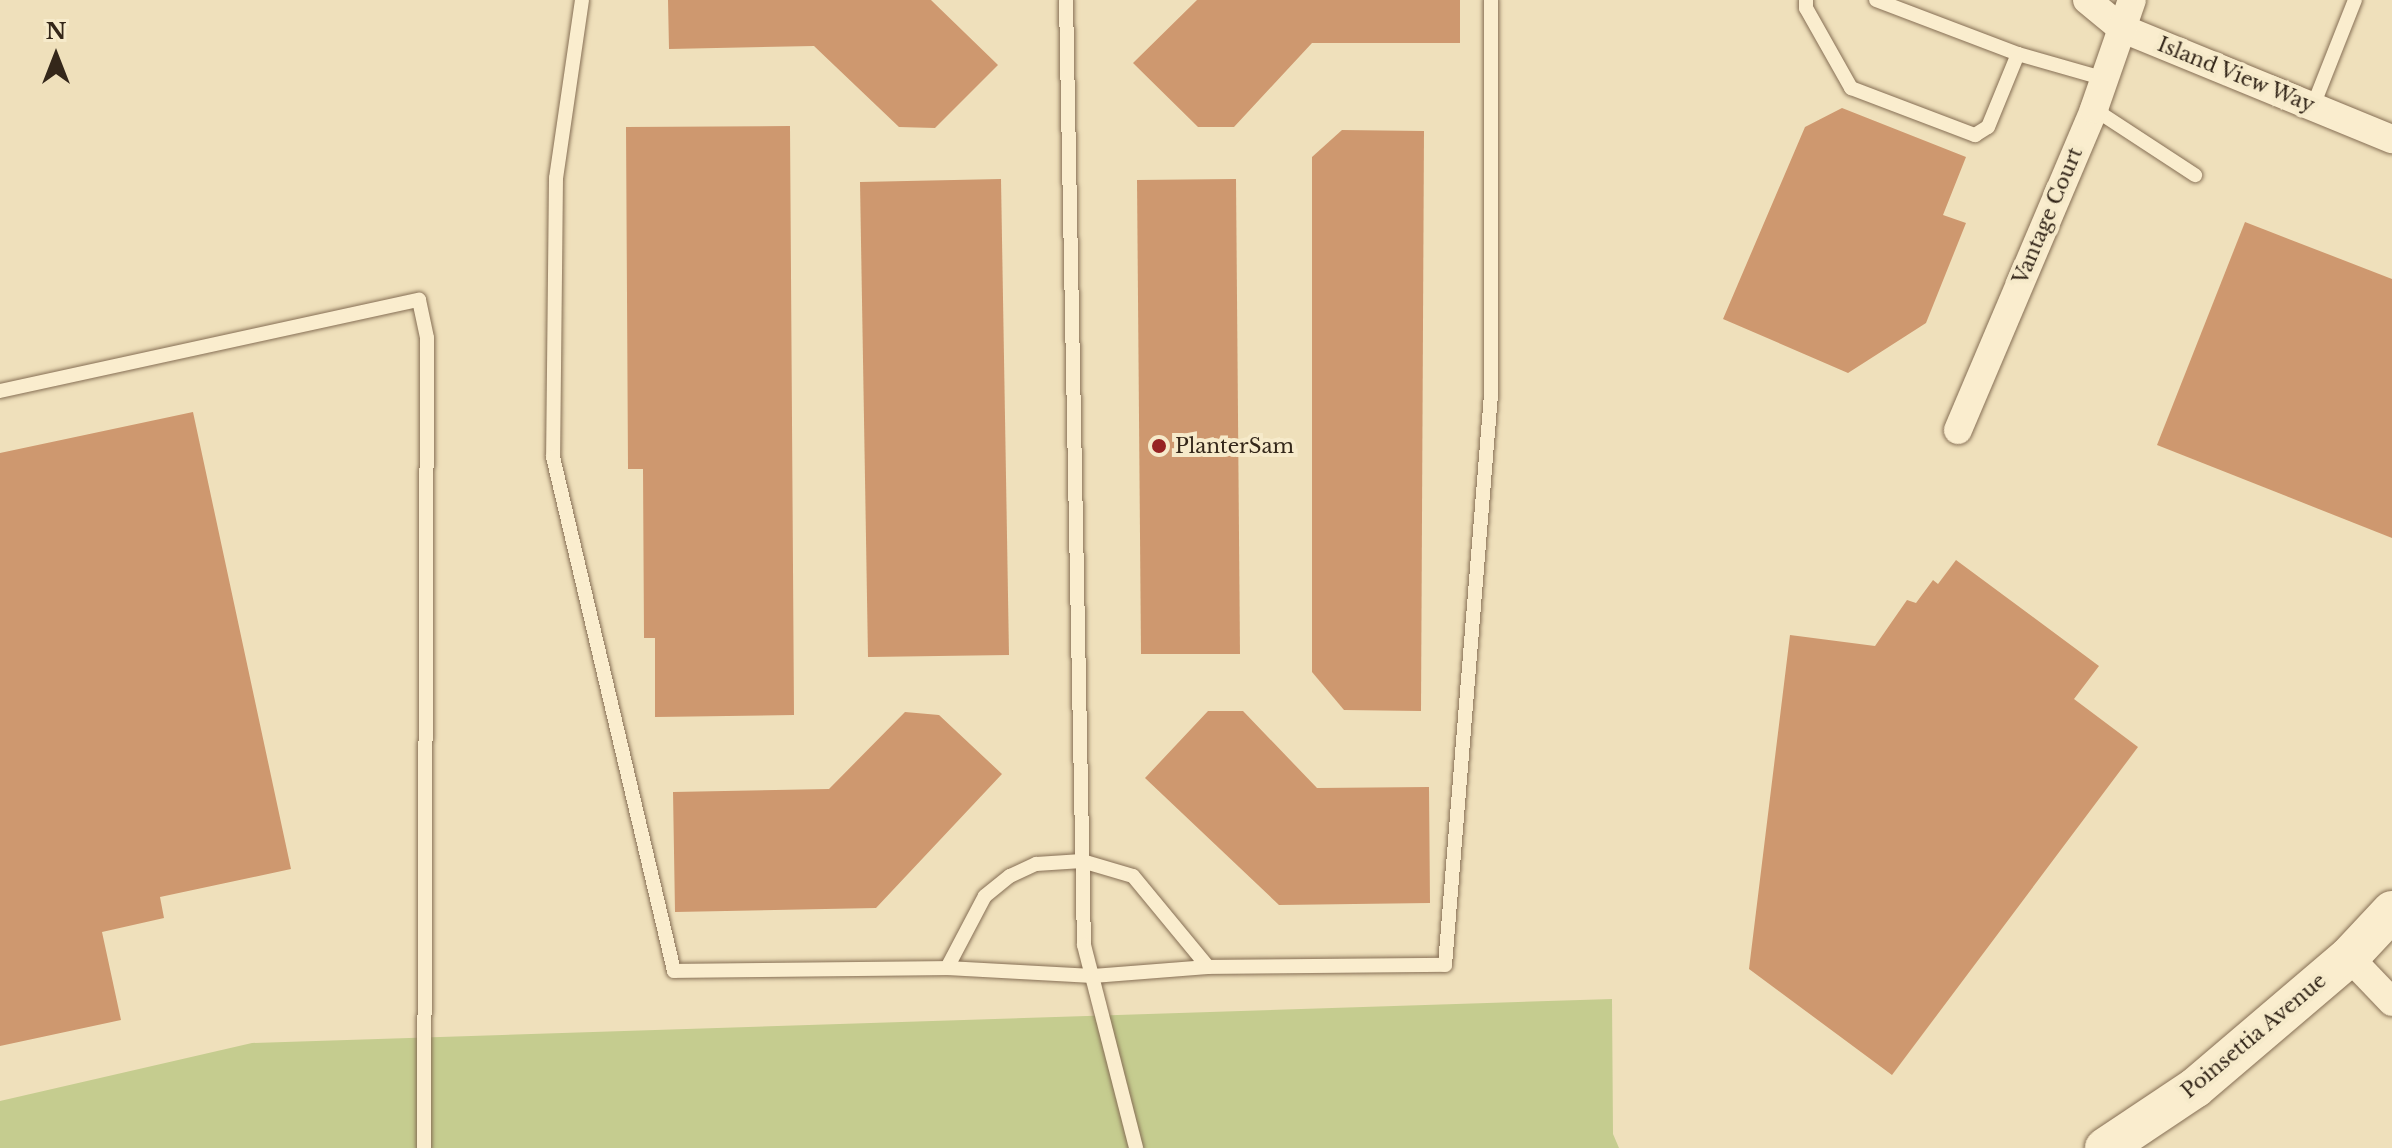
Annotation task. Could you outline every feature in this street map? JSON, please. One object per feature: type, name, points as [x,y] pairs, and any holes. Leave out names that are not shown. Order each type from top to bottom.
[{"type":"main road","name":"Poinsettia Avenue","points":[[2105,1148],[2195,1088],[2349,957],[2392,911]]},
{"type":"street","name":"Island View Way","points":[[2087,0],[2121,28],[2392,139]]},
{"type":"street","name":"Vantage Court","points":[[1958,430],[2094,109],[2132,0]]},
{"type":"street","points":[[2349,957],[2392,1002]]},
{"type":"lane","points":[[582,0],[556,178],[553,457],[674,971],[947,968],[1093,976],[1208,967],[1445,965],[1491,394],[1491,0]]},
{"type":"lane","points":[[1806,0],[1806,8],[1851,88],[1975,135],[1988,127],[2018,54]]},
{"type":"lane","points":[[1876,0],[2018,54],[2105,79]]},
{"type":"lane","points":[[2313,106],[2355,0]]},
{"type":"lane","points":[[1065,1],[1084,945],[1136,1148]]},
{"type":"lane","points":[[2094,109],[2195,175]]},
{"type":"lane","points":[[0,391],[419,300],[427,338],[424,1148]]},
{"type":"lane","points":[[947,968],[985,896],[1010,876],[1036,864],[1082,861],[1133,876],[1208,967]]},
{"type":"green space","points":[[1612,999],[1613,1134],[1619,1148],[0,1148],[0,1101],[252,1043]]},
{"type":"building","points":[[668,0],[931,0],[998,65],[935,128],[899,127],[814,46],[669,49]]},
{"type":"building","points":[[1197,0],[1460,0],[1460,43],[1312,43],[1234,127],[1198,127],[1133,63]]},
{"type":"building","points":[[1842,108],[1966,157],[1943,215],[1966,223],[1926,323],[1848,373],[1723,319],[1805,127]]},
{"type":"building","points":[[790,126],[794,715],[655,717],[655,638],[644,638],[643,469],[628,469],[626,127]]},
{"type":"building","points":[[1342,130],[1424,131],[1421,711],[1344,710],[1312,672],[1312,157]]},
{"type":"building","points":[[1001,179],[1009,655],[868,657],[860,182]]},
{"type":"building","points":[[1236,179],[1240,654],[1141,654],[1137,180]]},
{"type":"building","points":[[2245,222],[2392,279],[2392,538],[2157,445]]},
{"type":"building","points":[[193,412],[291,869],[160,897],[164,918],[102,932],[121,1020],[0,1046],[0,453]]},
{"type":"building","points":[[1956,560],[2099,666],[2074,699],[2138,747],[1892,1075],[1749,969],[1790,635],[1875,646],[1907,600],[1916,603],[1933,580],[1938,584]]},
{"type":"building","points":[[1208,711],[1243,711],[1317,788],[1429,787],[1430,903],[1279,905],[1145,778]]},
{"type":"building","points":[[905,712],[939,715],[1002,774],[876,908],[675,912],[673,792],[829,789]]},
{"type":"place","name":"PlanterSam","points":[[1159,446]]}]
